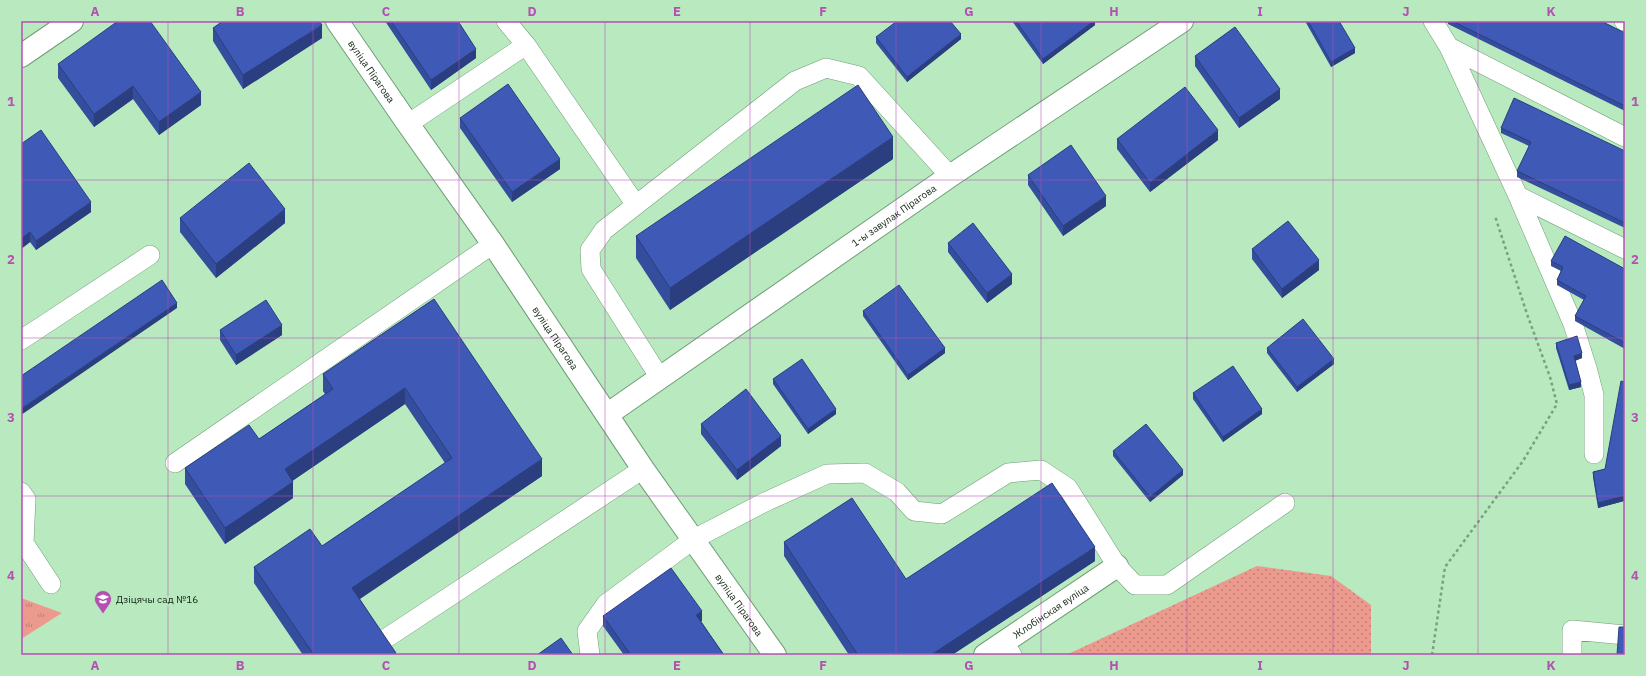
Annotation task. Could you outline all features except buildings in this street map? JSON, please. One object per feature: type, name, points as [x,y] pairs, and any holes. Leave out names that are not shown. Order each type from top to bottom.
[{"type":"street","points":[[21,56],[72,21]]},
{"type":"street","name":"вуліца Пірагова","points":[[337,21],[493,244],[608,414],[643,469],[775,655]]},
{"type":"street","name":"1-ы завулак Пірагова","points":[[608,414],[950,176],[1182,21]]},
{"type":"street","name":"Жлобінская вуліца","points":[[985,655],[1008,649],[1117,566]]},
{"type":"lane","points":[[506,21],[526,46],[636,205]]},
{"type":"lane","points":[[1433,21],[1449,47],[1518,196],[1573,324],[1588,368],[1594,395],[1594,454]]},
{"type":"lane","points":[[408,124],[526,46]]},
{"type":"lane","points":[[1449,47],[1625,137]]},
{"type":"lane","points":[[660,378],[590,269],[590,250],[604,230],[795,82],[826,68],[859,76],[950,176]]},
{"type":"lane","points":[[1518,196],[1625,249]]},
{"type":"lane","points":[[175,463],[493,244]]},
{"type":"lane","points":[[21,340],[150,255]]},
{"type":"lane","points":[[388,637],[643,469]]},
{"type":"lane","points":[[590,655],[588,631],[606,604],[694,539],[765,502],[826,474],[865,473],[897,492],[914,511],[942,514],[1008,473],[1041,470],[1068,488],[1117,566],[1135,585],[1167,586],[1285,503]]},
{"type":"lane","points":[[21,492],[26,499],[24,543],[50,584]]},
{"type":"lane","points":[[1572,655],[1572,630],[1625,635]]},
{"type":"path","points":[[1432,655],[1445,567],[1523,461],[1557,404],[1550,377],[1527,314],[1493,210]]},
{"type":"green space","points":[[1257,566],[1331,576],[1371,605],[1371,655],[1066,655]]},
{"type":"green space","points":[[21,598],[62,613],[21,639]]},
{"type":"place","name":"Дзіцячы сад №16","points":[[103,614]]}]
